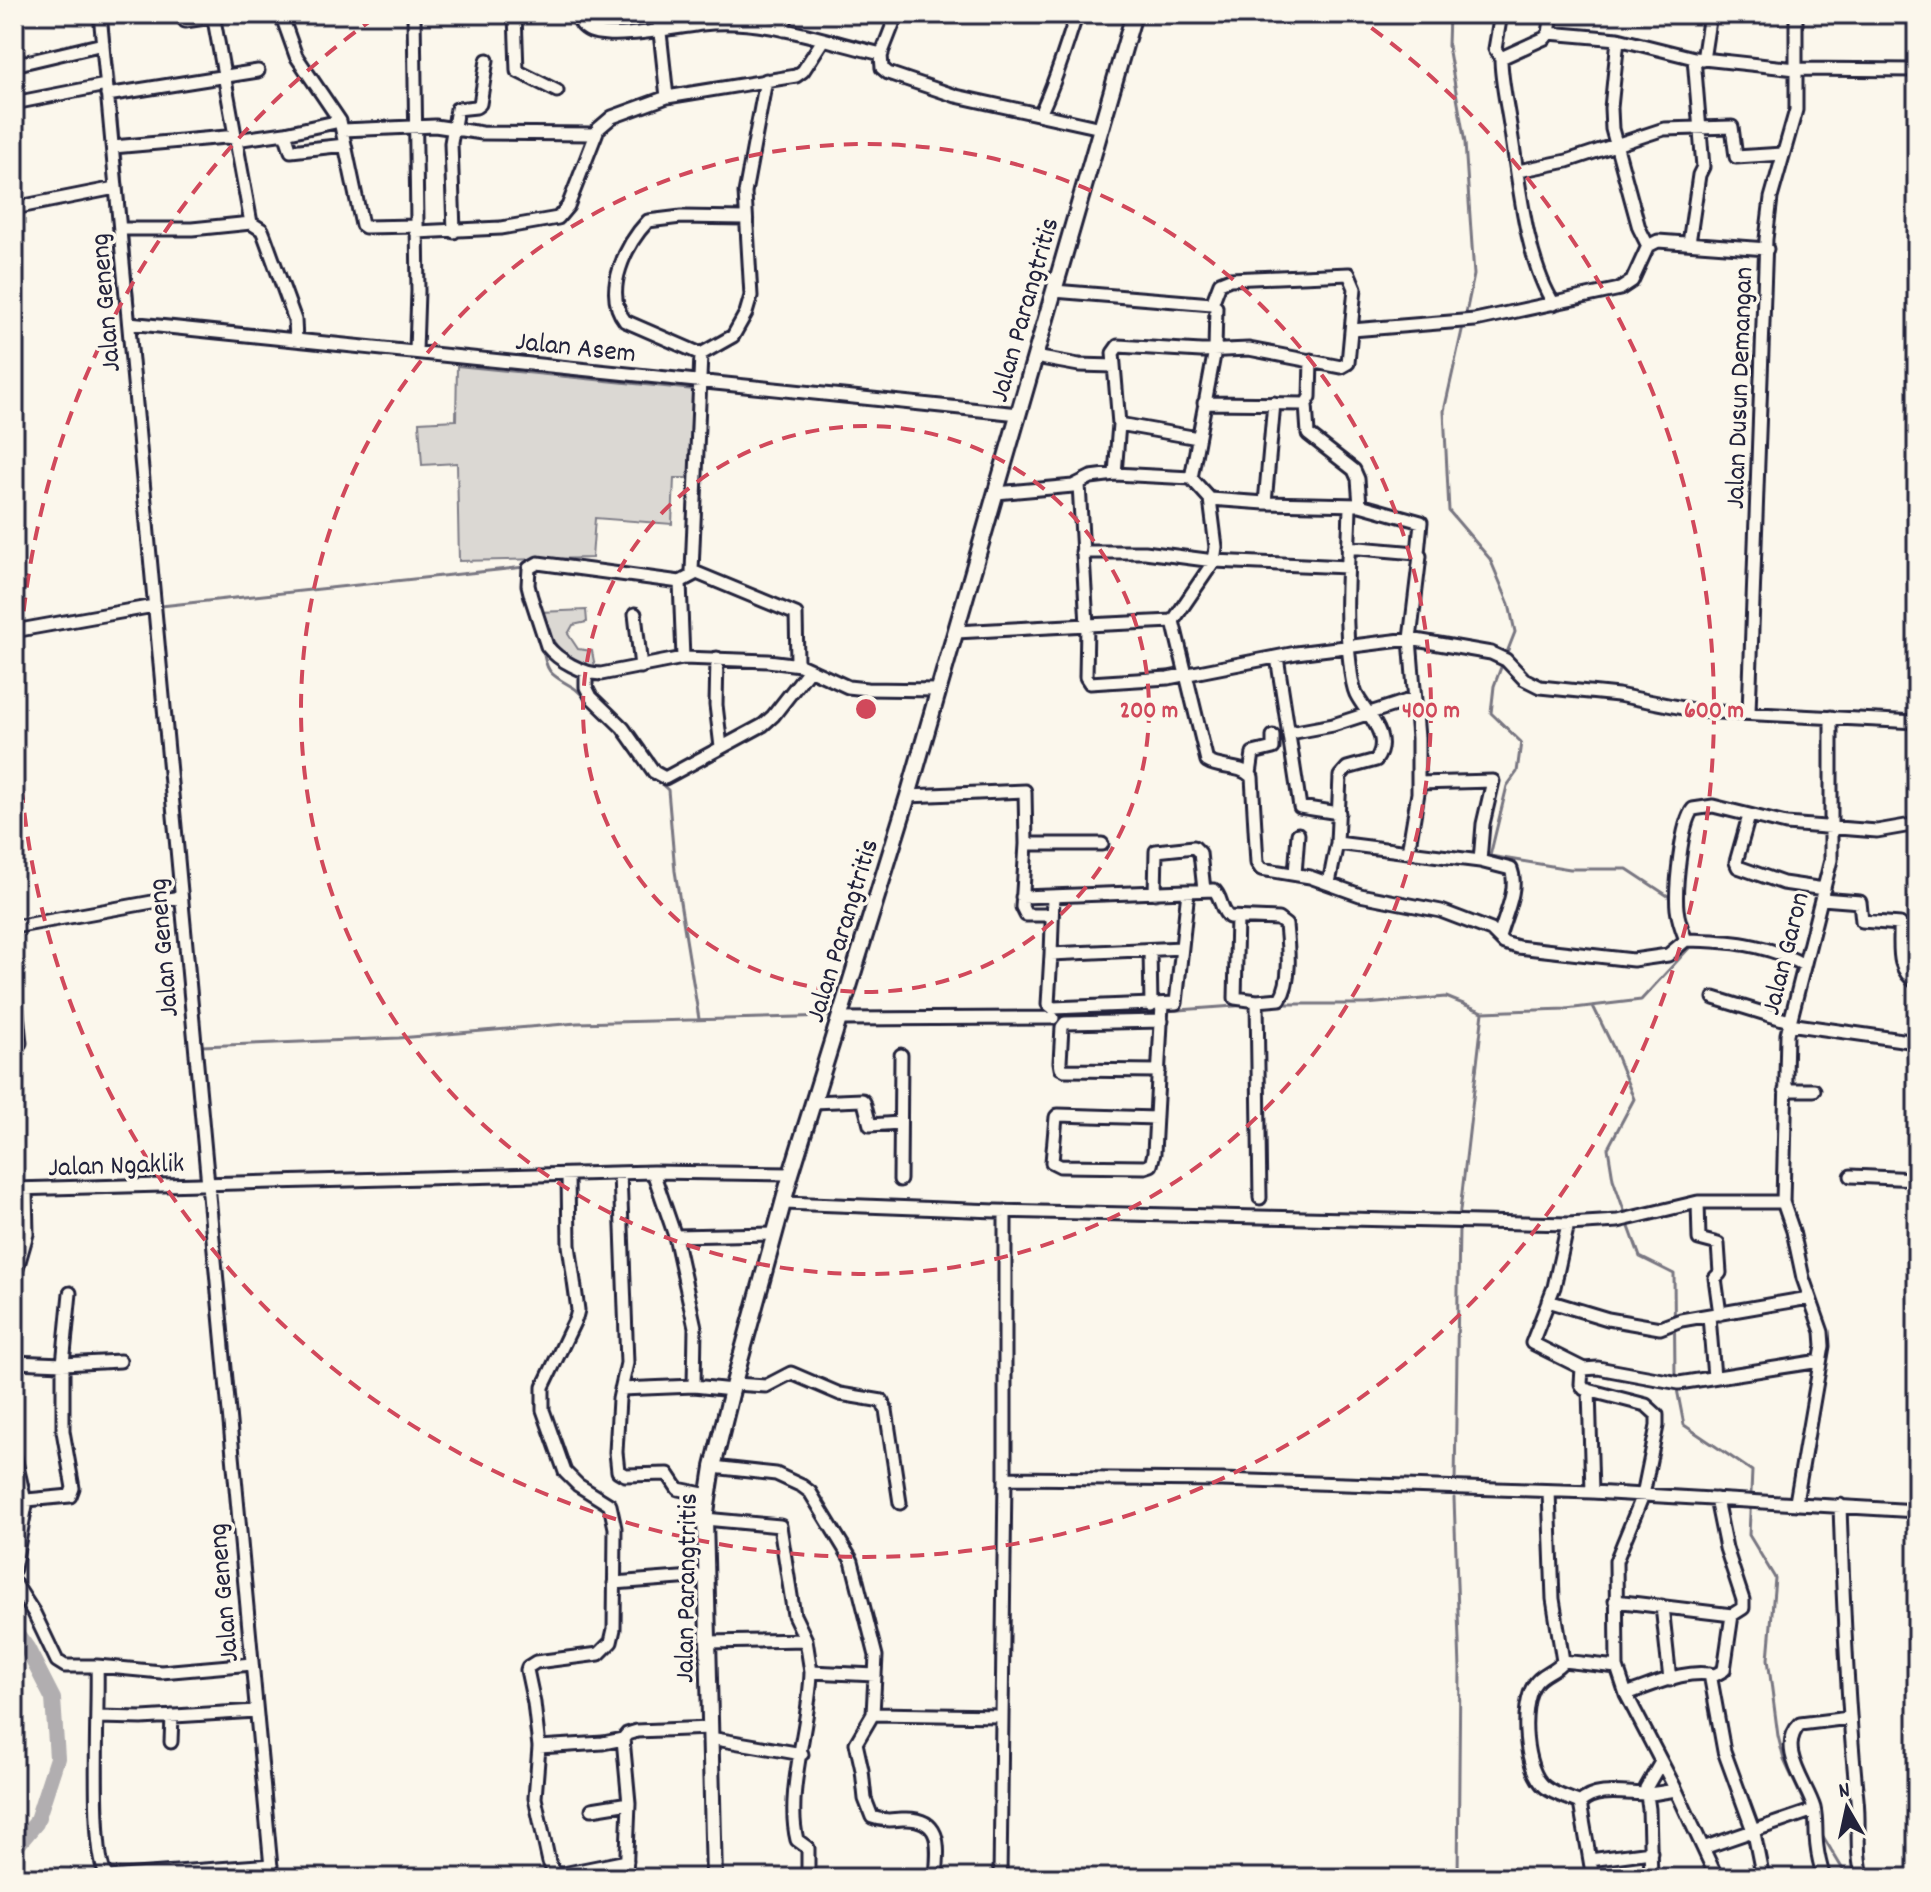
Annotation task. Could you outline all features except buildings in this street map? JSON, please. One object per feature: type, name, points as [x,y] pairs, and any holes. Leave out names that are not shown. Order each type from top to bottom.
[{"type":"main road","name":"Jalan Parangtritis","points":[[714,1878],[705,1519],[713,1467],[791,1174],[908,796],[1134,14]]},
{"type":"street","name":"Jalan Geneng","points":[[101,14],[118,147],[115,188],[271,1872]]},
{"type":"street","points":[[281,14],[296,56],[342,125],[363,226],[454,232],[520,226],[558,218],[568,206],[595,134],[612,117],[667,97],[800,74],[823,40]]},
{"type":"street","points":[[414,14],[416,351]]},
{"type":"street","points":[[515,14],[517,71],[557,91]]},
{"type":"street","points":[[577,14],[583,26],[594,33],[740,23],[784,30],[882,54]]},
{"type":"street","points":[[658,14],[667,97]]},
{"type":"street","points":[[784,30],[786,14]]},
{"type":"street","points":[[897,14],[882,54],[882,68],[900,79],[988,104],[1101,128]]},
{"type":"street","points":[[1040,114],[1056,80],[1063,50],[1077,14]]},
{"type":"street","points":[[1501,14],[1495,49],[1501,58],[1533,250],[1543,284],[1554,304]]},
{"type":"street","points":[[1501,58],[1540,42],[1549,33],[1552,14]]},
{"type":"street","points":[[1689,243],[1699,175],[1703,167],[1698,59],[1710,14]]},
{"type":"street","name":"Jalan Dusun Demangan","points":[[1749,712],[1767,249],[1771,198],[1796,110],[1796,14]]},
{"type":"street","points":[[185,21],[213,16],[251,223]]},
{"type":"street","points":[[1549,33],[1618,39],[1698,59],[1796,69],[1917,70]]},
{"type":"street","points":[[1618,39],[1610,120],[1639,228],[1648,246]]},
{"type":"street","points":[[14,65],[103,44]]},
{"type":"street","points":[[454,232],[452,128],[457,109],[480,104],[487,60]]},
{"type":"street","points":[[14,103],[258,71]]},
{"type":"street","points":[[701,354],[733,336],[749,304],[751,286],[745,218],[748,170],[766,80]]},
{"type":"street","points":[[118,147],[245,139],[342,125],[452,128],[482,133],[595,134]]},
{"type":"street","points":[[1518,171],[1567,161],[1664,129],[1732,127],[1734,153],[1740,158],[1783,154]]},
{"type":"street","points":[[285,133],[291,151],[345,145]]},
{"type":"street","points":[[14,208],[115,188]]},
{"type":"street","points":[[701,354],[646,333],[625,321],[619,311],[616,287],[618,270],[648,221],[681,217],[745,218]]},
{"type":"street","points":[[120,229],[192,229],[251,223],[262,230],[267,241],[295,320],[296,340]]},
{"type":"street","points":[[1352,330],[1452,324],[1607,293],[1629,285],[1648,246],[1658,241],[1767,249]]},
{"type":"street","points":[[1115,474],[1119,424],[1115,348],[1123,345],[1177,351],[1249,349],[1341,367],[1346,365],[1355,288],[1349,274],[1230,279],[1217,287],[1212,304]]},
{"type":"street","points":[[1054,291],[1212,304],[1216,307],[1215,350],[1191,478]]},
{"type":"street","name":"Jalan Asem","points":[[129,323],[1019,414]]},
{"type":"street","points":[[701,354],[692,569],[695,574],[797,615],[796,652],[805,668]]},
{"type":"street","points":[[1035,357],[1079,365],[1114,366]]},
{"type":"street","points":[[1311,360],[1310,397],[1306,404],[1308,434],[1356,473],[1355,505],[1348,547],[1345,624],[1355,691],[1379,732],[1379,755],[1373,762],[1342,772],[1337,843],[1329,883]]},
{"type":"street","points":[[1204,403],[1306,404]]},
{"type":"street","points":[[1265,503],[1274,403]]},
{"type":"street","points":[[1119,424],[1198,438]]},
{"type":"street","points":[[996,493],[1079,484],[1091,477],[1115,474],[1191,478],[1210,499],[1216,547],[1214,561],[1173,621],[1207,761],[1250,774]]},
{"type":"street","points":[[1079,484],[1088,682],[1187,676],[1277,657],[1410,639],[1491,653],[1506,660],[1524,679],[1540,687],[1618,695],[1687,710],[1917,722]]},
{"type":"street","points":[[1210,499],[1355,505],[1420,521],[1420,561],[1410,639],[1418,783],[1408,852]]},
{"type":"street","points":[[1348,547],[1418,553]]},
{"type":"street","points":[[1082,552],[1145,552],[1214,561],[1347,567]]},
{"type":"street","points":[[695,574],[680,582],[544,563],[529,568],[528,585],[547,646],[553,653],[586,672],[601,674],[683,658],[717,658],[805,668],[858,689],[938,690]]},
{"type":"street","points":[[680,582],[683,658]]},
{"type":"street","points":[[14,631],[154,606]]},
{"type":"street","points":[[635,614],[641,667]]},
{"type":"street","points":[[956,632],[1173,621]]},
{"type":"street","points":[[1277,657],[1300,807],[1339,813]]},
{"type":"street","points":[[717,658],[716,705],[721,747]]},
{"type":"street","points":[[586,672],[586,687],[591,697],[623,728],[659,776],[665,778],[763,725],[773,716],[805,668]]},
{"type":"street","points":[[1290,733],[1371,714],[1413,699]]},
{"type":"street","name":"Jalan Garon","points":[[1796,1502],[1820,1361],[1822,1332],[1809,1298],[1783,1202],[1785,1090],[1789,1022],[1831,860],[1831,717]]},
{"type":"street","points":[[1273,736],[1273,748],[1253,753],[1250,774],[1258,865],[1264,870],[1295,874],[1360,895],[1452,914],[1491,930],[1504,943],[1518,947],[1633,960],[1668,955],[1689,940],[1758,945],[1804,965]]},
{"type":"street","points":[[1418,783],[1493,781],[1483,824],[1480,861]]},
{"type":"street","points":[[908,796],[1025,791],[1022,907],[1026,915],[1052,915]]},
{"type":"street","points":[[1689,940],[1677,902],[1685,824],[1689,812],[1698,807],[1713,806],[1786,824],[1831,828],[1877,831],[1917,824]]},
{"type":"street","points":[[1749,816],[1736,862],[1738,867],[1783,883],[1861,903],[1862,921],[1900,924],[1900,961],[1905,973],[1917,983]]},
{"type":"street","points":[[1295,874],[1298,834]]},
{"type":"street","points":[[1337,843],[1480,861],[1509,868],[1513,875],[1512,891],[1499,937]]},
{"type":"street","points":[[1026,844],[1102,844]]},
{"type":"street","points":[[1155,893],[1156,851],[1194,847],[1200,853],[1204,890]]},
{"type":"street","points":[[1159,1071],[1065,1070],[1060,1065],[1062,1027],[1065,1023],[1160,1012],[1178,1001],[1188,891]]},
{"type":"street","points":[[1022,897],[1216,892],[1223,912],[1229,917],[1278,919],[1286,925],[1287,972],[1282,997],[1277,1000],[1257,1006],[1234,997],[1237,918]]},
{"type":"street","points":[[14,927],[180,897]]},
{"type":"street","points":[[1053,897],[1049,1007],[1160,1012]]},
{"type":"street","points":[[1051,954],[1182,948]]},
{"type":"street","points":[[1150,950],[1160,1012],[1159,1071],[1154,1153],[1150,1166],[1060,1166],[1052,1162],[1058,1115],[1156,1118]]},
{"type":"street","points":[[14,983],[20,1043],[14,1045]]},
{"type":"street","points":[[1714,998],[1789,1022],[1914,1042]]},
{"type":"street","points":[[1257,1006],[1260,1198]]},
{"type":"street","points":[[840,1019],[1053,1018]]},
{"type":"street","points":[[900,1180],[901,1055]]},
{"type":"street","points":[[1785,1090],[1814,1090]]},
{"type":"street","points":[[813,1102],[862,1100],[870,1125],[899,1123]]},
{"type":"street","points":[[653,1172],[675,1236],[695,1327],[694,1386]]},
{"type":"street","name":"Jalan Ngaklik","points":[[20,1189],[653,1172],[791,1174]]},
{"type":"street","points":[[620,1173],[627,1329],[626,1371],[621,1389],[616,1452],[618,1471],[625,1475],[668,1474],[678,1489],[708,1495]]},
{"type":"street","points":[[568,1175],[569,1245],[578,1310],[541,1394],[546,1419],[565,1472],[578,1485],[604,1499],[613,1512],[614,1629],[606,1650],[599,1654],[536,1662],[528,1667],[539,1747],[534,1788],[549,1862],[560,1876],[627,1861]]},
{"type":"street","points":[[1851,1176],[1917,1179]]},
{"type":"street","points":[[14,1279],[27,1234],[20,1189]]},
{"type":"street","points":[[1698,1202],[1699,1239],[1718,1244],[1720,1273],[1715,1278],[1714,1377]]},
{"type":"street","points":[[784,1203],[1568,1224],[1618,1221],[1698,1202],[1783,1202]]},
{"type":"street","points":[[1000,1878],[1005,1211]]},
{"type":"street","points":[[1568,1224],[1559,1268],[1532,1343],[1583,1369],[1598,1368],[1674,1383],[1820,1361]]},
{"type":"street","points":[[675,1236],[775,1234]]},
{"type":"street","points":[[22,1501],[65,1497],[73,1492],[63,1431],[63,1364],[70,1293]]},
{"type":"street","points":[[1548,1301],[1608,1319],[1660,1328],[1675,1322],[1809,1298]]},
{"type":"street","points":[[14,1362],[63,1364],[120,1361]]},
{"type":"street","points":[[1583,1369],[1581,1384],[1589,1390],[1646,1405],[1657,1415],[1643,1495],[1616,1561],[1617,1667],[1626,1694],[1676,1790],[1713,1877]]},
{"type":"street","points":[[621,1389],[766,1386],[791,1373],[840,1394],[882,1401],[900,1503]]},
{"type":"street","points":[[1589,1390],[1592,1492]]},
{"type":"street","points":[[14,1453],[22,1501],[14,1569]]},
{"type":"street","points":[[713,1467],[776,1474],[796,1482],[810,1492],[852,1561],[876,1650],[873,1714],[856,1743],[868,1810],[872,1817],[879,1820],[918,1820],[934,1831],[938,1846],[936,1878]]},
{"type":"street","points":[[1005,1478],[1222,1480],[1592,1492],[1917,1511]]},
{"type":"street","points":[[1549,1492],[1553,1599],[1563,1661],[1557,1668],[1543,1674],[1532,1686],[1526,1702],[1526,1735],[1538,1780],[1554,1793],[1580,1803]]},
{"type":"street","points":[[1615,1601],[1732,1615],[1743,1608],[1742,1593],[1726,1548],[1716,1499]]},
{"type":"street","points":[[1840,1505],[1849,1718],[1858,1854],[1863,1878]]},
{"type":"street","points":[[705,1519],[780,1526],[794,1615],[806,1640],[811,1672],[794,1796],[794,1828],[797,1840],[808,1848],[808,1878]]},
{"type":"street","points":[[614,1583],[706,1576]]},
{"type":"street","points":[[14,1582],[34,1613],[57,1661],[65,1666],[161,1672],[252,1664]]},
{"type":"street","points":[[1662,1606],[1670,1680]]},
{"type":"street","points":[[1626,1694],[1694,1672],[1718,1674],[1724,1670],[1732,1615]]},
{"type":"street","points":[[708,1642],[806,1640]]},
{"type":"street","points":[[1563,1661],[1617,1667]]},
{"type":"street","points":[[97,1666],[96,1767],[104,1874],[117,1877],[271,1872]]},
{"type":"street","points":[[811,1672],[875,1675]]},
{"type":"street","points":[[1710,1674],[1724,1751],[1754,1833],[1763,1878]]},
{"type":"street","points":[[97,1717],[256,1711]]},
{"type":"street","points":[[873,1714],[1001,1716]]},
{"type":"street","points":[[171,1742],[172,1716]]},
{"type":"street","points":[[1824,1878],[1817,1851],[1814,1810],[1793,1757],[1794,1730],[1806,1722],[1849,1718]]},
{"type":"street","points":[[539,1747],[603,1743],[623,1739],[637,1731],[710,1733],[802,1754]]},
{"type":"street","points":[[623,1739],[629,1803],[626,1878]]},
{"type":"street","points":[[1651,1878],[1646,1794],[1648,1781],[1661,1762]]},
{"type":"street","points":[[1580,1803],[1592,1795],[1676,1790]]},
{"type":"street","points":[[592,1809],[629,1803]]},
{"type":"street","points":[[1580,1803],[1593,1878]]},
{"type":"street","points":[[1703,1848],[1814,1810]]},
{"type":"street","points":[[1590,1860],[1651,1852]]},
{"type":"shaded area","points":[[457,366],[694,390],[692,478],[674,478],[672,524],[595,518],[592,558],[459,561],[457,463],[422,465],[419,422],[456,420]]},
{"type":"shaded area","points":[[586,610],[587,622],[573,625],[568,634],[578,649],[592,651],[595,667],[590,669],[558,647],[540,612]]},
{"type":"waterway","points":[[1449,14],[1448,46],[1465,143],[1474,275],[1465,318]]},
{"type":"waterway","points":[[107,18],[115,89]]},
{"type":"waterway","points":[[115,97],[119,141]]},
{"type":"waterway","points":[[120,149],[126,223]]},
{"type":"waterway","points":[[128,238],[165,660]]},
{"type":"waterway","points":[[1463,326],[1444,411],[1449,511],[1490,559],[1509,604],[1515,632],[1506,655]]},
{"type":"waterway","points":[[161,606],[525,567]]},
{"type":"waterway","points":[[543,648],[546,664],[552,673],[589,702]]},
{"type":"waterway","points":[[1503,662],[1494,686],[1491,713],[1521,742],[1517,772],[1507,786],[1490,856],[1570,869],[1627,869],[1674,900]]},
{"type":"waterway","points":[[656,779],[668,790],[675,871],[699,1019]]},
{"type":"waterway","points":[[1280,1004],[1366,1004],[1446,997],[1483,1012],[1566,1009],[1641,1000],[1690,947],[1689,943]]},
{"type":"waterway","points":[[1165,1011],[1249,1005]]},
{"type":"waterway","points":[[1593,1006],[1634,1099],[1608,1148],[1613,1179],[1626,1216]]},
{"type":"waterway","points":[[1053,1013],[1153,1011]]},
{"type":"waterway","points":[[1459,1219],[1483,1012]]},
{"type":"waterway","points":[[201,1046],[399,1038],[577,1023],[833,1016]]},
{"type":"waterway","points":[[1628,1224],[1640,1257],[1674,1274],[1675,1377]]},
{"type":"waterway","points":[[1455,1483],[1459,1227]]},
{"type":"waterway","points":[[1676,1384],[1684,1425],[1752,1471],[1749,1535],[1775,1578],[1768,1659],[1778,1736],[1784,1760],[1807,1809]]},
{"type":"waterway","points":[[1454,1498],[1460,1669],[1458,1878]]},
{"type":"waterway","points":[[14,1630],[27,1648],[53,1699],[57,1758],[36,1823],[14,1849]]},
{"type":"waterway","points":[[1821,1833],[1848,1878]]}]
